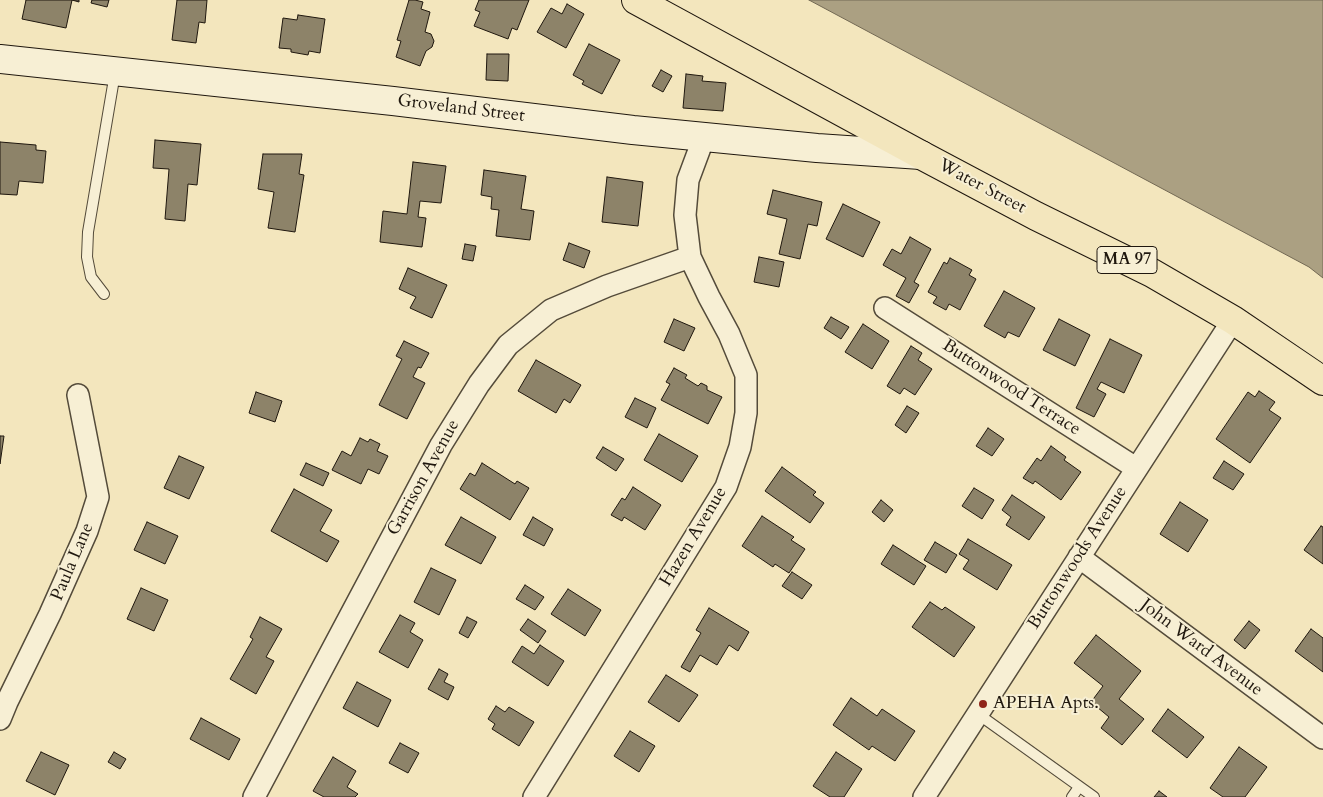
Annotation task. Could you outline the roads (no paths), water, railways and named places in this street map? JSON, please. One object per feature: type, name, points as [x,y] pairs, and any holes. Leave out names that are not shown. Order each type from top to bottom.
[{"type":"main road","name":"Water Street","points":[[636,0],[1036,216],[1152,273],[1233,320],[1323,382]]},
{"type":"main road","name":"Groveland Street","points":[[0,59],[393,101],[633,130],[816,148],[921,155]]},
{"type":"street","points":[[690,257],[685,215],[688,180],[704,137]]},
{"type":"street","name":"Garrison Avenue","points":[[254,797],[441,445],[479,384],[508,345],[550,310],[607,286],[690,257]]},
{"type":"street","name":"Hazen Avenue","points":[[534,797],[726,487],[740,447],[746,413],[746,375],[729,334],[690,257]]},
{"type":"street","name":"Buttonwood Terrace","points":[[885,308],[1136,468]]},
{"type":"street","name":"Buttonwoods Avenue","points":[[924,797],[1233,320]]},
{"type":"street","name":"Paula Lane","points":[[0,719],[87,531],[98,497],[78,395]]},
{"type":"street","name":"John Ward Avenue","points":[[1079,557],[1323,738]]},
{"type":"lane","points":[[104,294],[91,277],[87,257],[88,232],[115,72]]},
{"type":"lane","points":[[978,714],[1094,797]]},
{"type":"lane","points":[[1072,797],[1079,787]]},
{"type":"place","name":"APEHA Apts.","points":[[983,704]]}]
